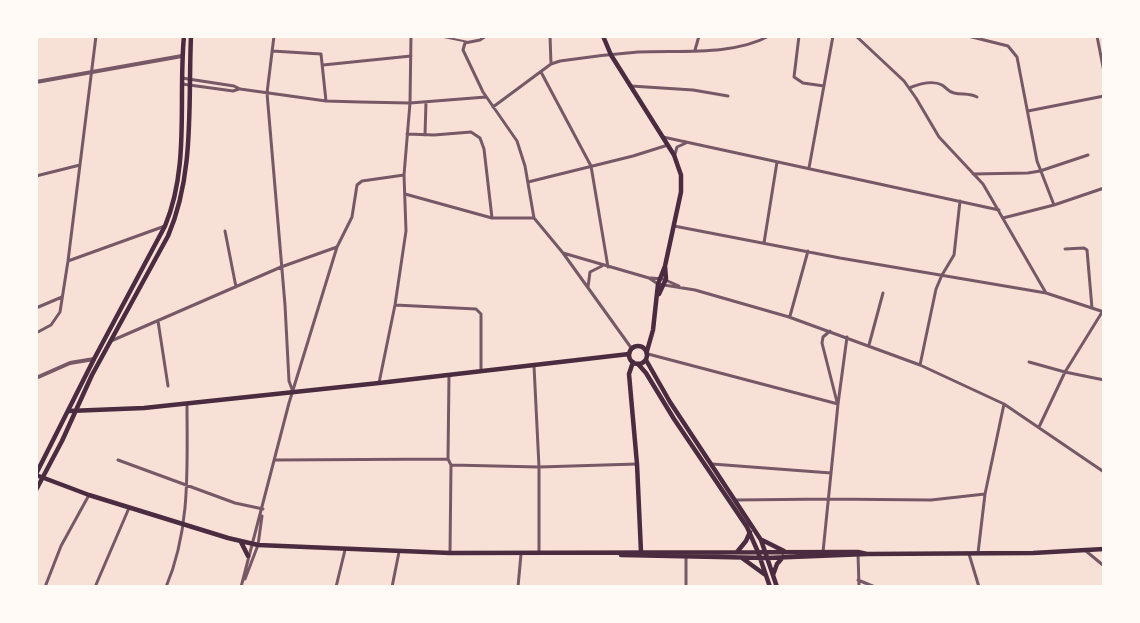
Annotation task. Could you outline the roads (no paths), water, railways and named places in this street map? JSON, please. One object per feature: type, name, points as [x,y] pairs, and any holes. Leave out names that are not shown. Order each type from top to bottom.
[{"type":"main road","points":[[184,36],[179,175],[173,206],[165,226],[36,474],[42,478],[89,495],[241,542],[255,544],[345,550],[522,554],[784,555],[1104,549]]},
{"type":"main road","points":[[36,490],[92,375],[177,216],[186,176],[191,36]]},
{"type":"main road","points":[[603,36],[611,55],[674,155],[682,183],[665,266],[659,281],[652,336],[647,355],[629,370],[637,464],[641,554]]},
{"type":"main road","points":[[658,295],[665,282],[665,266]]},
{"type":"main road","points":[[69,411],[97,411],[187,403],[534,366],[630,351],[640,346],[647,355],[670,402],[761,540],[777,587]]},
{"type":"main road","points":[[630,351],[635,363],[646,373],[750,532],[770,587]]},
{"type":"main road","points":[[738,554],[750,532]]},
{"type":"main road","points":[[761,540],[784,555]]},
{"type":"main road","points":[[241,542],[248,556]]},
{"type":"main road","points":[[641,554],[686,556],[697,554]]},
{"type":"main road","points":[[738,554],[765,574]]},
{"type":"main road","points":[[773,575],[784,555]]},
{"type":"street","points":[[36,333],[55,321],[60,312],[96,36]]},
{"type":"street","points":[[274,36],[267,93],[289,381],[293,392]]},
{"type":"street","points":[[379,383],[395,305],[406,231],[404,176],[410,103],[411,36]]},
{"type":"street","points":[[439,36],[468,42],[480,40],[486,36]]},
{"type":"street","points":[[550,36],[551,64]]},
{"type":"street","points":[[695,50],[699,36]]},
{"type":"street","points":[[493,107],[551,64],[578,58],[746,46],[769,36]]},
{"type":"street","points":[[799,36],[794,77],[803,83],[824,86]]},
{"type":"street","points":[[809,168],[833,36]]},
{"type":"street","points":[[856,36],[880,57],[909,88],[939,137],[983,184],[1046,293]]},
{"type":"street","points":[[968,36],[1008,46],[1014,52],[1040,171],[1054,205]]},
{"type":"street","points":[[1097,36],[1104,72]]},
{"type":"street","points":[[468,42],[464,45],[463,50],[486,97],[517,141],[525,166],[534,218],[563,253],[630,351]]},
{"type":"street","points":[[272,51],[320,53],[326,101]]},
{"type":"street","points":[[36,82],[182,56]]},
{"type":"street","points":[[323,65],[411,56]]},
{"type":"street","points":[[541,72],[591,166],[606,266]]},
{"type":"street","points":[[182,81],[233,91],[240,89],[326,101],[410,103],[486,97]]},
{"type":"street","points":[[909,88],[935,83],[942,85],[951,93],[972,94],[977,97]]},
{"type":"street","points":[[630,86],[693,90],[728,96]]},
{"type":"street","points":[[1028,111],[1104,96]]},
{"type":"street","points":[[425,135],[426,102]]},
{"type":"street","points":[[406,134],[425,135],[467,131],[476,134],[484,149],[492,218]]},
{"type":"street","points":[[663,136],[999,210]]},
{"type":"street","points":[[674,155],[677,147],[688,142]]},
{"type":"street","points":[[528,182],[668,145]]},
{"type":"street","points":[[973,174],[1019,174],[1040,171],[1088,155]]},
{"type":"street","points":[[764,243],[777,162]]},
{"type":"street","points":[[36,176],[80,165]]},
{"type":"street","points":[[242,585],[255,544],[293,392],[337,247],[352,217],[356,189],[359,183],[404,176]]},
{"type":"street","points":[[1003,218],[1054,205],[1104,188]]},
{"type":"street","points":[[405,194],[492,218],[534,218]]},
{"type":"street","points":[[920,365],[936,289],[956,248],[960,201]]},
{"type":"street","points":[[68,261],[165,226]]},
{"type":"street","points":[[673,226],[1046,293],[1104,311],[1065,372],[1039,427]]},
{"type":"street","points":[[225,231],[236,287]]},
{"type":"street","points":[[110,342],[281,267],[337,247]]},
{"type":"street","points":[[1065,249],[1087,249],[1092,308]]},
{"type":"street","points":[[789,317],[808,251]]},
{"type":"street","points":[[563,253],[789,317],[920,365],[1004,404],[1104,472]]},
{"type":"street","points":[[588,288],[590,272],[606,266]]},
{"type":"street","points":[[869,345],[883,293]]},
{"type":"street","points":[[36,308],[62,297]]},
{"type":"street","points":[[395,305],[479,311],[481,314],[481,371]]},
{"type":"street","points":[[158,321],[168,386]]},
{"type":"street","points":[[831,331],[823,337],[822,343],[838,404]]},
{"type":"street","points":[[822,554],[847,337]]},
{"type":"street","points":[[647,355],[838,404]]},
{"type":"street","points":[[36,378],[70,363],[94,359]]},
{"type":"street","points":[[1029,362],[1104,380]]},
{"type":"street","points":[[534,366],[539,467],[539,553]]},
{"type":"street","points":[[449,375],[450,553]]},
{"type":"street","points":[[166,587],[185,524],[187,403]]},
{"type":"street","points":[[978,553],[985,494],[1004,404]]},
{"type":"street","points":[[275,460],[448,459]]},
{"type":"street","points":[[118,460],[262,511]]},
{"type":"street","points":[[451,465],[539,467],[637,464]]},
{"type":"street","points":[[711,464],[831,474]]},
{"type":"street","points":[[736,500],[931,500],[985,494]]},
{"type":"street","points":[[45,587],[61,546],[89,495]]},
{"type":"street","points":[[95,587],[129,507]]},
{"type":"street","points":[[242,585],[248,556],[255,544]]},
{"type":"street","points":[[336,587],[345,550]]},
{"type":"street","points":[[1086,551],[1104,566]]},
{"type":"street","points":[[392,587],[399,552]]},
{"type":"street","points":[[969,553],[979,587]]},
{"type":"street","points":[[518,587],[522,554]]},
{"type":"street","points":[[858,554],[859,587]]},
{"type":"street","points":[[686,556],[686,587]]},
{"type":"street","points":[[858,580],[875,587]]}]
